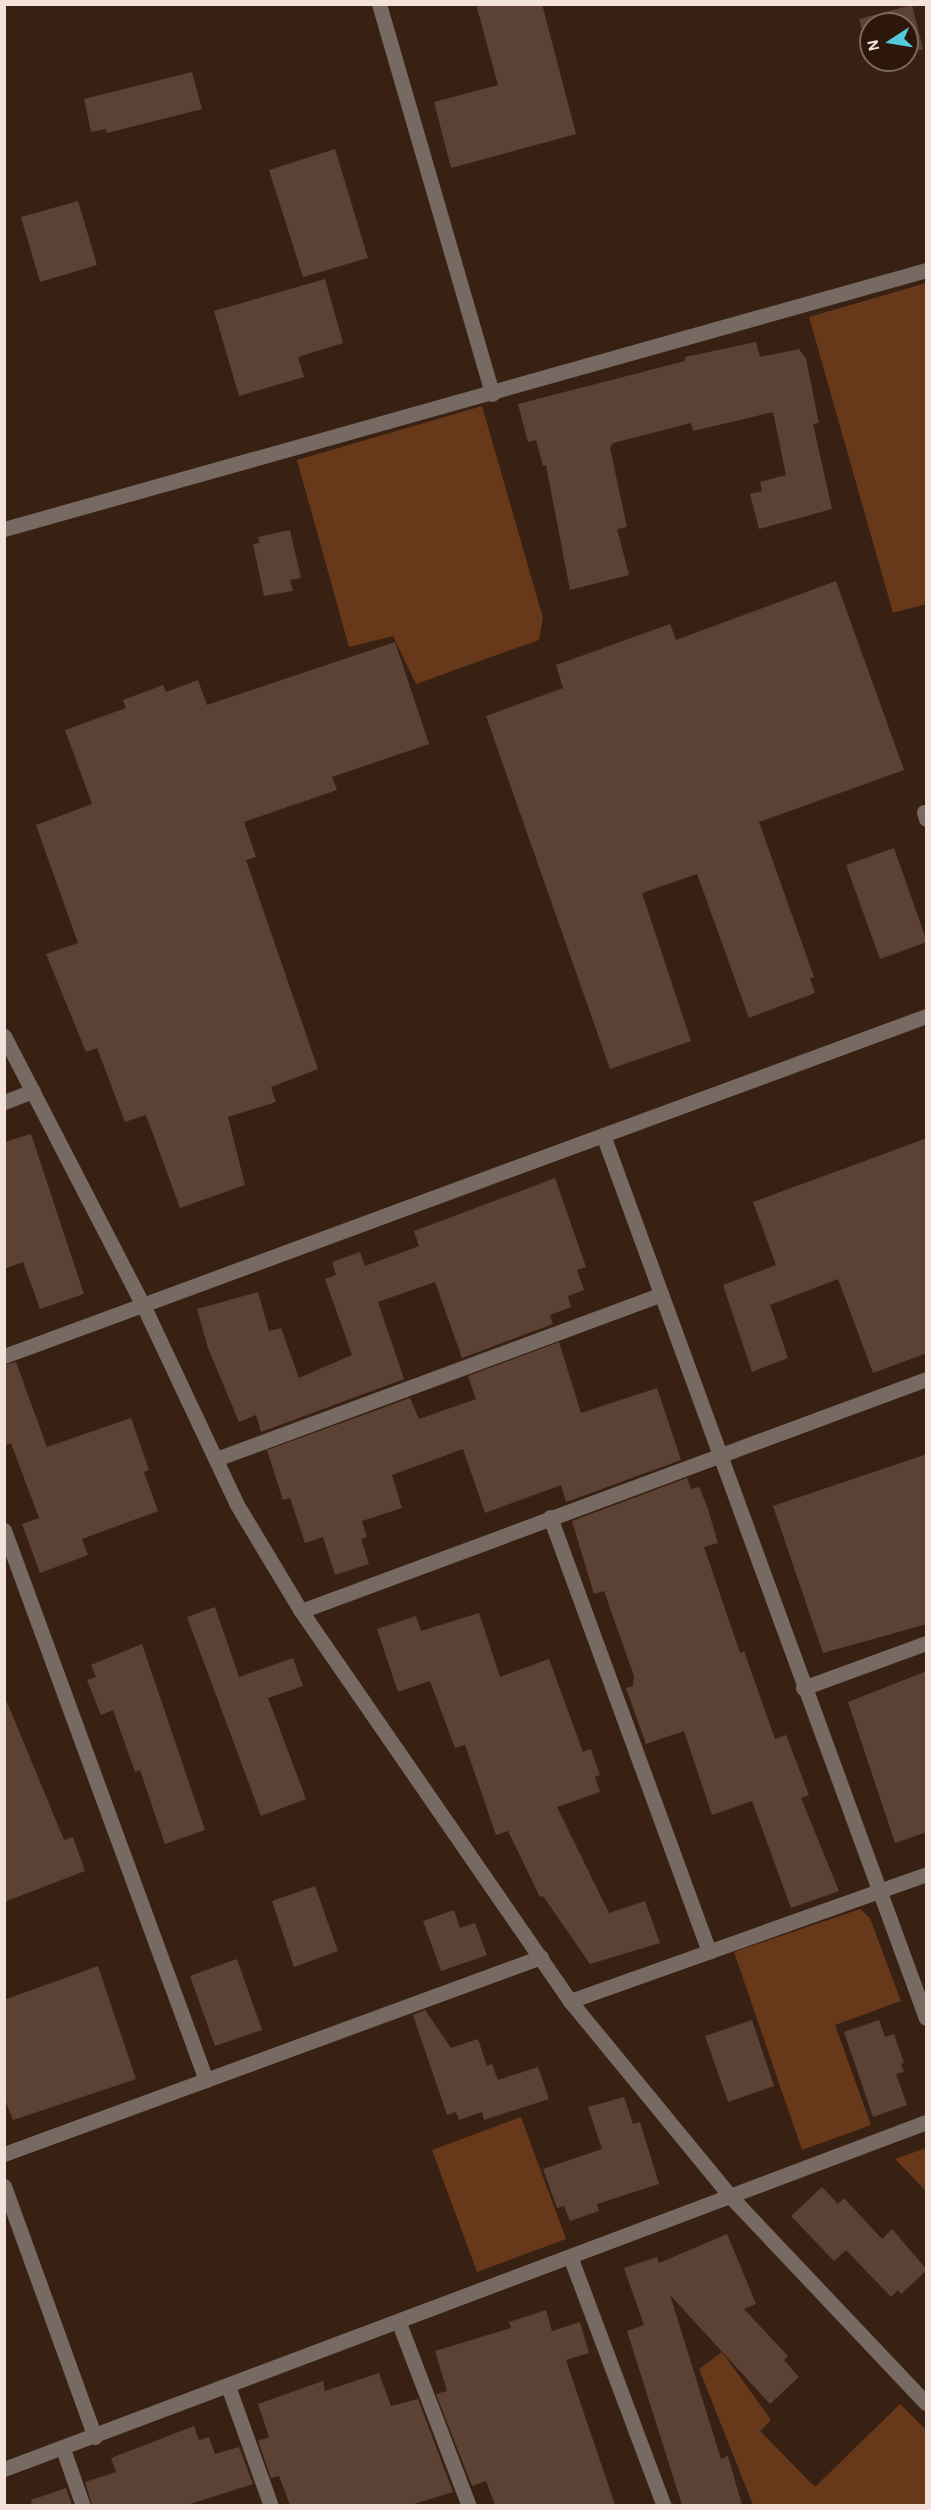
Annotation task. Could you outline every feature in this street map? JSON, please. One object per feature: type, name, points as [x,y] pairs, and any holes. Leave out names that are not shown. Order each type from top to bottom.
[{"type":"street","points":[[379,4],[492,394]]},
{"type":"street","points":[[4,529],[492,394],[927,270]]},
{"type":"street","points":[[4,1356],[927,1016]]},
{"type":"street","points":[[4,1036],[142,1305],[236,1503],[301,1611],[570,2001],[730,2196],[927,2403]]},
{"type":"street","points":[[4,1102],[33,1091]]},
{"type":"street","points":[[603,1135],[717,1455],[878,1892],[927,2018]]},
{"type":"street","points":[[216,1459],[659,1295]]},
{"type":"street","points":[[301,1611],[927,1378]]},
{"type":"street","points":[[550,1517],[709,1952]]},
{"type":"street","points":[[4,1530],[206,2080]]},
{"type":"street","points":[[803,1688],[927,1643]]},
{"type":"street","points":[[570,2001],[927,1874]]},
{"type":"street","points":[[4,2154],[540,1956]]},
{"type":"street","points":[[4,2469],[571,2259],[927,2122]]},
{"type":"street","points":[[4,2186],[95,2437]]},
{"type":"street","points":[[571,2259],[664,2505]]},
{"type":"street","points":[[399,2323],[469,2505]]},
{"type":"street","points":[[228,2386],[271,2505]]},
{"type":"street","points":[[63,2449],[83,2505]]},
{"type":"shaded area","points":[[926,283],[926,604],[893,613],[809,317]]},
{"type":"shaded area","points":[[482,406],[543,618],[539,640],[416,684],[393,636],[349,647],[297,460]]},
{"type":"shaded area","points":[[860,1909],[870,1918],[901,2001],[835,2025],[871,2125],[802,2150],[734,1952]]},
{"type":"shaded area","points":[[521,2117],[566,2239],[477,2272],[432,2150]]},
{"type":"shaded area","points":[[926,2148],[926,2191],[895,2159]]},
{"type":"shaded area","points":[[722,2352],[771,2420],[760,2431],[815,2487],[900,2404],[926,2430],[926,2505],[753,2505],[699,2369]]},
{"type":"building","points":[[476,4],[542,4],[576,134],[451,168],[434,102],[498,85]]},
{"type":"building","points":[[912,5],[914,12],[886,12]]},
{"type":"building","points":[[919,33],[923,49],[919,50]]},
{"type":"building","points":[[192,72],[202,109],[107,133],[106,129],[91,132],[84,99]]},
{"type":"building","points":[[335,149],[368,258],[303,277],[269,170]]},
{"type":"building","points":[[78,201],[97,265],[40,282],[21,217]]},
{"type":"building","points":[[325,279],[343,343],[298,357],[304,377],[239,396],[214,311]]},
{"type":"building","points":[[756,342],[760,357],[799,349],[806,359],[819,423],[813,424],[832,509],[759,529],[750,494],[762,491],[760,482],[786,475],[773,412],[693,431],[691,423],[613,443],[610,448],[627,527],[617,529],[629,575],[570,590],[546,465],[543,466],[536,440],[528,442],[518,404],[685,361],[685,357]]},
{"type":"building","points":[[290,530],[301,578],[290,580],[293,591],[264,596],[253,544],[260,543],[258,537]]},
{"type":"building","points":[[836,581],[904,770],[759,822],[814,977],[810,978],[815,993],[749,1018],[697,874],[642,893],[691,1041],[610,1069],[486,716],[563,688],[556,665],[670,624],[676,640]]},
{"type":"building","points":[[395,642],[429,744],[332,777],[337,790],[244,822],[256,857],[246,860],[318,1069],[271,1087],[276,1102],[228,1117],[245,1185],[180,1208],[146,1115],[125,1122],[97,1048],[86,1052],[46,954],[78,943],[36,825],[92,804],[65,730],[126,708],[123,700],[163,685],[166,692],[198,680],[207,705]]},
{"type":"building","points":[[894,848],[927,942],[880,959],[846,865]]},
{"type":"building","points":[[31,1134],[84,1294],[40,1309],[23,1262],[4,1269],[4,1142]]},
{"type":"building","points":[[927,1138],[927,1353],[873,1373],[838,1279],[770,1305],[788,1358],[752,1372],[723,1285],[776,1265],[753,1202]]},
{"type":"building","points":[[555,1178],[586,1267],[577,1270],[584,1290],[568,1296],[571,1307],[550,1315],[553,1324],[462,1358],[435,1282],[378,1302],[404,1379],[261,1432],[256,1415],[239,1422],[208,1348],[197,1309],[258,1292],[269,1331],[281,1328],[299,1378],[352,1355],[325,1279],[336,1275],[332,1262],[360,1252],[365,1266],[419,1246],[414,1231]]},
{"type":"building","points":[[559,1342],[581,1413],[657,1388],[681,1460],[566,1502],[561,1485],[485,1513],[463,1449],[392,1475],[402,1508],[362,1521],[367,1537],[361,1539],[369,1564],[335,1575],[323,1537],[305,1543],[290,1498],[283,1500],[267,1450],[410,1398],[419,1419],[476,1399],[468,1376]]},
{"type":"building","points":[[16,1362],[47,1447],[131,1418],[149,1470],[144,1472],[158,1511],[82,1539],[88,1555],[40,1573],[22,1524],[39,1518],[11,1443],[4,1446],[4,1365]]},
{"type":"building","points":[[927,1454],[927,1624],[823,1653],[773,1506]]},
{"type":"building","points":[[687,1478],[691,1489],[699,1487],[707,1506],[718,1543],[704,1547],[740,1653],[744,1651],[775,1739],[786,1735],[809,1795],[801,1798],[839,1891],[791,1908],[752,1801],[712,1815],[684,1731],[646,1744],[626,1688],[633,1686],[634,1676],[604,1591],[594,1594],[572,1521]]},
{"type":"building","points":[[215,1607],[239,1677],[293,1658],[303,1686],[268,1698],[306,1799],[261,1816],[187,1617]]},
{"type":"building","points":[[479,1613],[500,1677],[549,1659],[583,1752],[591,1749],[600,1775],[595,1777],[600,1792],[557,1807],[609,1913],[645,1901],[660,1943],[590,1964],[543,1896],[540,1897],[508,1831],[496,1835],[465,1745],[455,1748],[430,1681],[398,1692],[377,1629],[416,1616],[421,1631]]},
{"type":"building","points":[[142,1644],[205,1830],[165,1844],[140,1770],[135,1772],[113,1710],[101,1715],[87,1680],[96,1677],[91,1665]]},
{"type":"building","points":[[927,1671],[927,1832],[895,1843],[848,1702]]},
{"type":"building","points":[[4,1695],[64,1840],[73,1837],[85,1871],[4,1902]]},
{"type":"building","points":[[315,1886],[338,1951],[294,1967],[272,1901]]},
{"type":"building","points":[[454,1910],[460,1928],[475,1923],[487,1955],[441,1971],[423,1921]]},
{"type":"building","points":[[237,1959],[262,2030],[215,2046],[190,1976]]},
{"type":"building","points":[[98,1966],[136,2079],[13,2120],[4,2098],[4,2000]]},
{"type":"building","points":[[425,2010],[451,2048],[478,2039],[487,2066],[492,2064],[498,2080],[538,2067],[549,2099],[484,2120],[482,2112],[459,2120],[456,2112],[447,2115],[413,2015]]},
{"type":"building","points":[[752,2020],[774,2086],[728,2102],[705,2036]]},
{"type":"building","points":[[879,2020],[885,2037],[894,2034],[904,2063],[901,2064],[904,2072],[896,2074],[907,2105],[873,2117],[844,2032]]},
{"type":"building","points":[[624,2097],[633,2124],[640,2122],[659,2184],[597,2204],[599,2211],[570,2221],[564,2206],[557,2208],[543,2169],[602,2149],[588,2107]]},
{"type":"building","points":[[822,2187],[838,2204],[844,2198],[882,2239],[892,2229],[927,2270],[901,2294],[898,2290],[891,2297],[846,2250],[834,2261],[791,2216]]},
{"type":"building","points":[[727,2234],[756,2304],[744,2309],[788,2356],[784,2360],[799,2377],[770,2404],[670,2295],[721,2459],[728,2456],[742,2505],[682,2505],[627,2331],[644,2325],[624,2268],[657,2257],[659,2263]]},
{"type":"building","points":[[546,2310],[552,2331],[580,2322],[589,2353],[566,2360],[615,2505],[495,2505],[486,2481],[472,2486],[436,2394],[447,2391],[435,2351],[511,2328],[509,2322]]},
{"type":"building","points":[[379,2373],[391,2406],[418,2399],[453,2492],[411,2505],[290,2505],[279,2476],[271,2478],[258,2441],[269,2437],[258,2404],[323,2381],[325,2391]]},
{"type":"building","points":[[194,2426],[199,2440],[209,2437],[215,2454],[239,2447],[253,2484],[187,2505],[92,2505],[85,2482],[116,2472],[111,2458]]},
{"type":"building","points":[[66,2488],[72,2505],[32,2505],[31,2500]]}]
